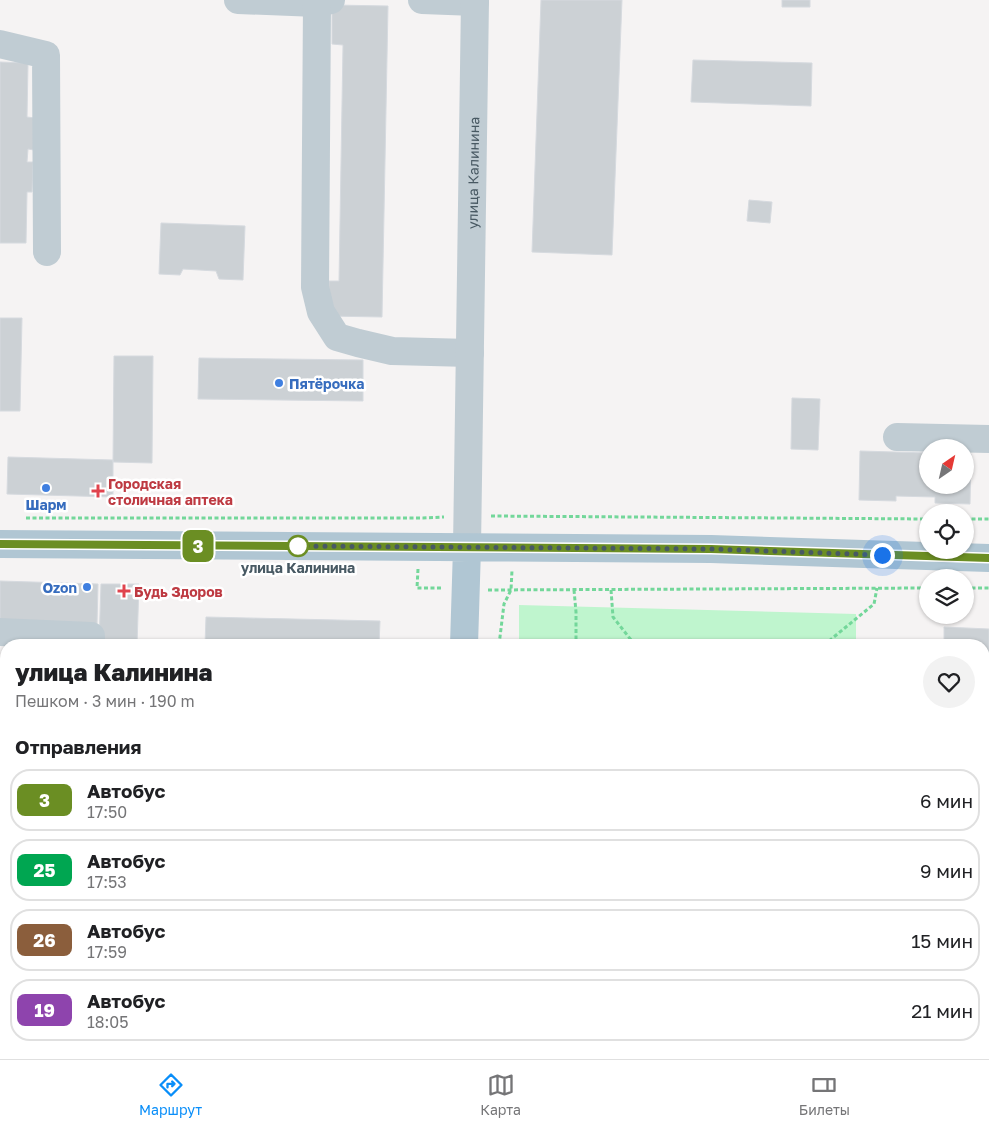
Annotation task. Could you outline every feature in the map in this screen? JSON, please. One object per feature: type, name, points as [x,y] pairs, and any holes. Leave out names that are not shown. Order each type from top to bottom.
[{"type":"main road","points":[[0,544],[711,549],[989,558]]},
{"type":"main road","name":"улица Калинина","points":[[464,639],[467,548]]},
{"type":"street","points":[[238,0],[324,1],[315,287],[321,312],[337,336],[358,343],[392,351],[470,353]]},
{"type":"street","points":[[422,0],[475,1]]},
{"type":"street","name":"улица Калинина","points":[[467,548],[475,1]]},
{"type":"street","points":[[0,44],[46,55],[47,252]]},
{"type":"street","points":[[897,437],[989,439]]},
{"type":"street","points":[[0,632],[92,636],[92,639]]},
{"type":"path","points":[[511,517],[919,519]]},
{"type":"path","points":[[20,518],[423,518]]},
{"type":"path","points":[[974,519],[989,519]]},
{"type":"path","points":[[831,639],[874,604],[877,588]]},
{"type":"path","points":[[501,639],[504,604],[511,590],[919,588]]},
{"type":"path","points":[[974,588],[989,588]]},
{"type":"path","points":[[574,590],[576,639]]},
{"type":"path","points":[[611,590],[614,617],[630,639]]},
{"type":"green space","points":[[519,605],[856,614],[856,639],[519,639]]},
{"type":"building","points":[[541,0],[622,0],[612,255],[532,252]]},
{"type":"building","points":[[782,0],[810,0],[810,7],[782,7]]},
{"type":"building","points":[[332,5],[388,6],[382,317],[328,316],[329,281],[339,281],[343,45],[332,44]]},
{"type":"building","points":[[693,60],[812,63],[811,106],[691,102]]},
{"type":"building","points":[[0,62],[28,63],[27,117],[35,118],[34,150],[28,149],[27,162],[33,162],[32,192],[27,192],[26,243],[0,243]]},
{"type":"building","points":[[749,200],[772,202],[770,223],[747,221]]},
{"type":"building","points":[[161,223],[245,226],[243,280],[219,279],[216,271],[183,269],[180,275],[159,274]]},
{"type":"building","points":[[0,318],[22,318],[20,411],[0,411]]},
{"type":"building","points":[[114,356],[153,356],[152,463],[113,462]]},
{"type":"building","points":[[199,358],[363,360],[363,401],[198,399]]},
{"type":"building","points":[[792,398],[820,399],[818,450],[791,449]]},
{"type":"building","points":[[860,451],[919,453],[919,494],[970,494],[970,504],[935,503],[935,497],[896,496],[896,501],[859,500]]},
{"type":"building","points":[[8,457],[113,460],[113,497],[7,494]]},
{"type":"building","points":[[0,581],[98,584],[97,624],[0,621]]},
{"type":"building","points":[[101,584],[139,584],[137,639],[99,639]]},
{"type":"building","points":[[206,617],[380,621],[379,639],[205,639]]},
{"type":"building","points":[[944,627],[989,629],[989,639],[944,639]]},
{"type":"bus line","name":"3","points":[[0,544],[711,549],[989,558]]},
{"type":"place","name":"Пятёрочка","points":[[279,383]]},
{"type":"place","name":"Шарм","points":[[46,488]]},
{"type":"place","name":"Городская столичная аптека","points":[[98,491]]},
{"type":"place","name":"улица Калинина","points":[[298,546]]},
{"type":"place","name":"Ozon","points":[[87,587]]},
{"type":"place","name":"Будь Здоров","points":[[124,591]]},
{"type":"route","points":[[298,546],[711,549],[882,555]]}]
